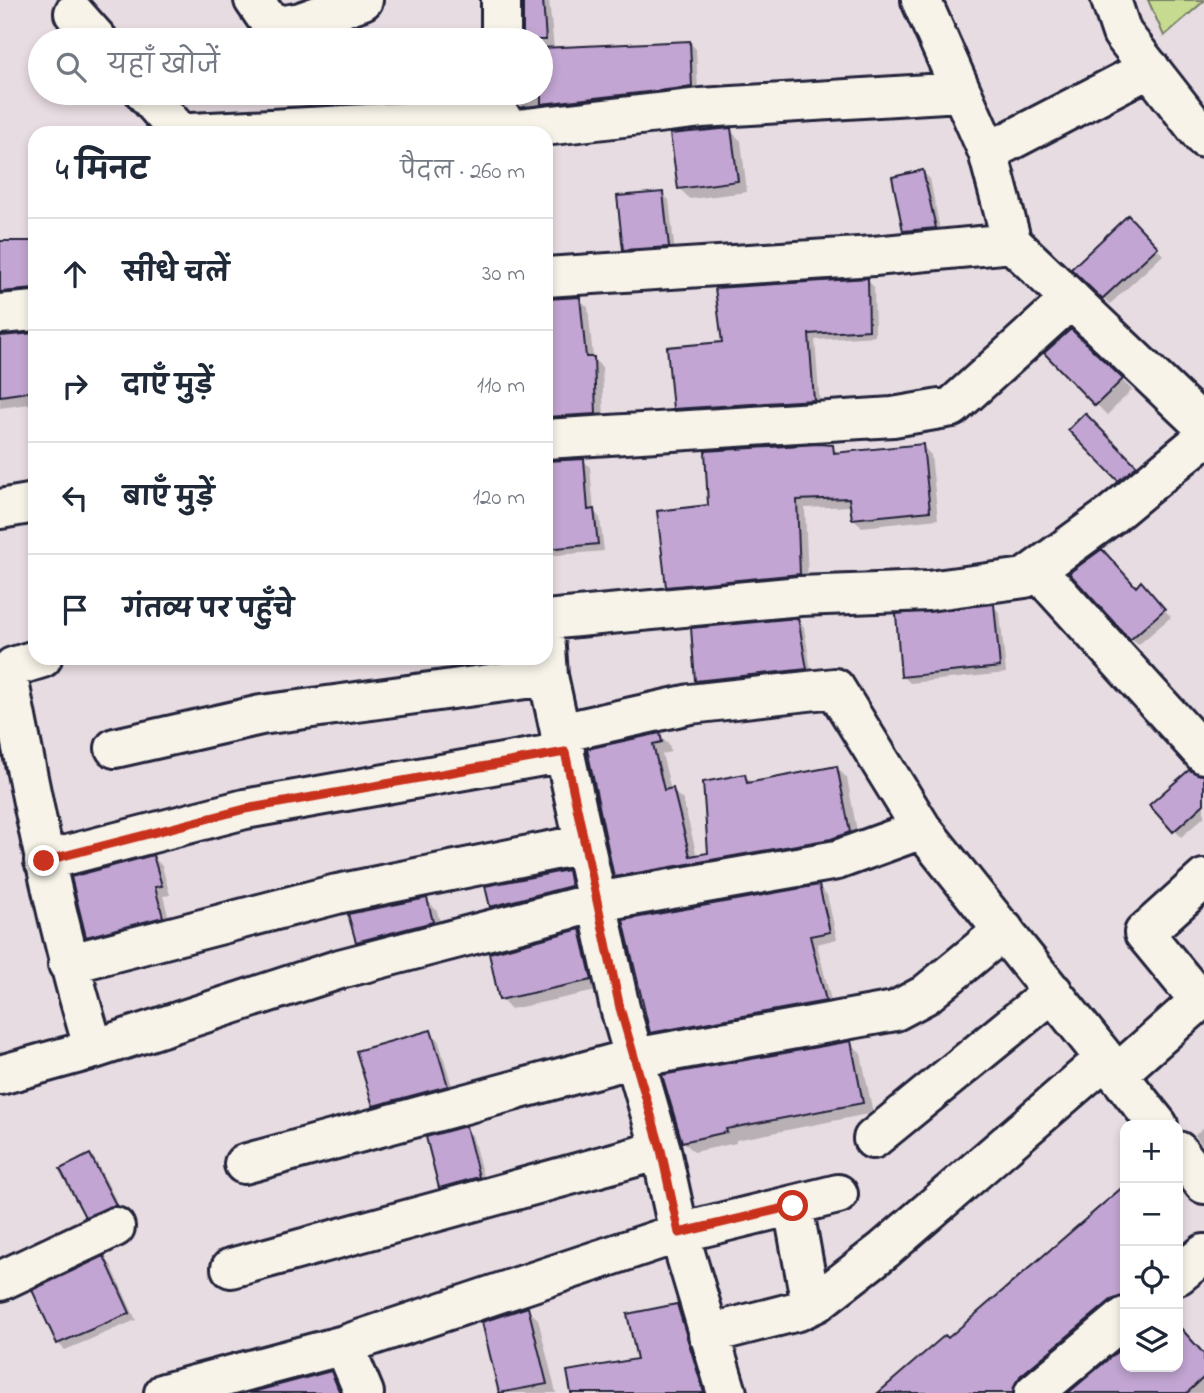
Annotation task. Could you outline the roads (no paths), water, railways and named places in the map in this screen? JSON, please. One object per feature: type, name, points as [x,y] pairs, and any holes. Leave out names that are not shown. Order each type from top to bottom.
[{"type":"street","points":[[254,0],[265,16],[280,26],[301,22],[363,0]]},
{"type":"street","points":[[501,0],[501,28]]},
{"type":"street","points":[[921,0],[988,152],[1012,243],[1204,426]]},
{"type":"street","points":[[1111,0],[1122,33],[1204,138]]},
{"type":"street","points":[[988,152],[1150,68]]},
{"type":"street","points":[[335,126],[960,92]]},
{"type":"street","points":[[156,105],[174,126]]},
{"type":"street","points":[[553,277],[860,257],[1012,243]]},
{"type":"street","points":[[553,439],[893,417],[952,407],[1071,299]]},
{"type":"street","points":[[0,314],[28,312]]},
{"type":"street","points":[[553,619],[800,596],[928,591],[1025,578],[1038,571],[1204,438]]},
{"type":"street","points":[[0,509],[28,504]]},
{"type":"street","points":[[1038,571],[1204,754]]},
{"type":"street","points":[[28,662],[13,667],[9,675],[44,861],[68,964],[94,1049]]},
{"type":"street","points":[[115,748],[261,715],[531,665]]},
{"type":"street","points":[[548,665],[584,844],[634,1058],[661,1150],[679,1233],[727,1393]]},
{"type":"street","points":[[44,861],[245,809],[562,743],[691,704],[835,688],[922,829],[1154,1120]]},
{"type":"street","points":[[0,1075],[94,1049],[340,969],[597,902],[837,860],[922,829]]},
{"type":"street","points":[[68,964],[337,894],[584,844]]},
{"type":"street","points":[[708,1334],[811,1305],[884,1250],[1111,1066],[1202,999],[1144,933],[1204,879]]},
{"type":"street","points":[[244,1164],[634,1058],[895,1011],[925,995],[1004,930]]},
{"type":"street","points":[[873,1139],[1053,992]]},
{"type":"street","points":[[231,1268],[661,1150]]},
{"type":"street","points":[[1183,1157],[1204,1184]]},
{"type":"street","points":[[164,1393],[214,1386],[679,1233],[838,1194]]},
{"type":"street","points":[[793,1206],[811,1305]]},
{"type":"street","points":[[0,1281],[115,1227]]},
{"type":"street","points":[[1183,1271],[1204,1254]]},
{"type":"street","points":[[1034,1393],[1120,1321]]},
{"type":"street","points":[[344,1345],[364,1393]]}]
